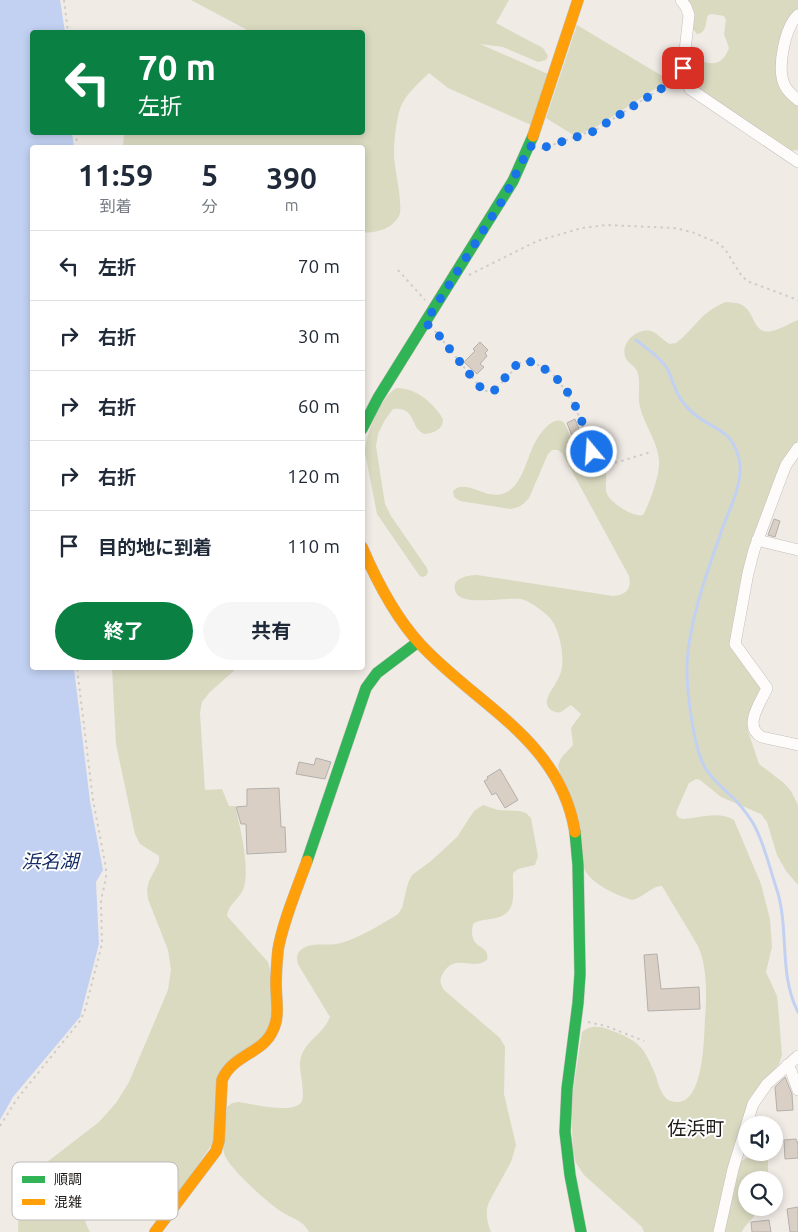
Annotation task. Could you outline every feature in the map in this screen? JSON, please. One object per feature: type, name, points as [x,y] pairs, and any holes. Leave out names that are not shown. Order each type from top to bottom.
[{"type":"street","points":[[365,423],[374,405],[509,189],[530,146],[578,0]]},
{"type":"street","points":[[682,0],[689,15],[683,75],[690,89],[798,162]]},
{"type":"street","points":[[798,14],[791,21],[788,29],[781,66],[784,86],[798,100]]},
{"type":"street","points":[[798,448],[786,465],[757,540],[748,573],[735,644],[767,688],[754,718],[753,730],[762,737],[798,745]]},
{"type":"street","points":[[757,540],[798,550]]},
{"type":"street","points":[[365,553],[398,615],[418,642],[529,740],[551,766],[566,798],[574,822],[578,848],[580,970],[565,1128],[568,1161],[581,1232]]},
{"type":"street","points":[[178,1201],[216,1151],[220,1131],[223,1074],[232,1064],[262,1046],[273,1030],[276,1020],[276,965],[280,940],[366,688],[377,673],[418,642]]},
{"type":"street","points":[[719,1232],[733,1169],[753,1104],[767,1084],[798,1056]]},
{"type":"street","points":[[787,1065],[792,1071],[798,1090]]},
{"type":"street","points":[[155,1232],[164,1220]]},
{"type":"path","points":[[64,0],[68,30]]},
{"type":"path","points":[[530,146],[539,149],[592,132],[683,75]]},
{"type":"path","points":[[456,274],[462,278],[532,243],[582,228],[607,225],[666,227],[692,232],[721,244],[747,281],[798,300]]},
{"type":"path","points":[[398,270],[425,300],[435,307]]},
{"type":"path","points":[[425,323],[433,328],[479,386],[486,391],[495,390],[517,365],[523,362],[529,361],[550,372],[566,391],[582,422],[593,457],[601,464],[611,464],[651,452]]},
{"type":"path","points":[[0,1126],[17,1099],[80,1021],[85,1010],[102,944],[101,900],[106,878],[106,868],[92,794],[77,670]]},
{"type":"path","points":[[576,1021],[606,1026],[644,1041]]},
{"type":"green space","points":[[191,0],[509,0],[496,23],[543,48],[548,56],[546,60],[538,62],[503,47],[480,44],[548,74],[531,125],[448,88],[429,73],[407,96],[401,106],[398,117],[394,154],[400,204],[399,216],[388,227],[365,233],[365,145],[123,145],[124,135],[365,135],[365,30],[247,30]]},
{"type":"green space","points":[[687,0],[798,0],[798,10],[777,65],[798,105],[798,150],[790,151],[693,87],[687,75],[689,64],[695,62],[715,63],[720,61],[729,48],[724,34],[726,20],[724,16],[708,15],[703,32],[697,34],[693,29]]},
{"type":"green space","points":[[577,25],[669,80],[596,127],[575,136],[546,118]]},
{"type":"green space","points":[[726,302],[743,305],[758,327],[766,331],[775,330],[798,320],[798,441],[788,454],[732,641],[761,688],[750,717],[748,731],[759,764],[784,783],[791,791],[798,805],[798,885],[786,871],[777,855],[767,822],[761,814],[721,797],[700,780],[696,779],[689,783],[676,814],[679,818],[684,819],[717,815],[734,820],[761,884],[770,919],[772,947],[766,972],[777,996],[782,1055],[779,1064],[764,1081],[753,1116],[738,1116],[738,1161],[715,1232],[644,1232],[642,1227],[584,1175],[576,1163],[573,1152],[571,1103],[582,1032],[592,1027],[602,1028],[620,1034],[635,1042],[648,1058],[663,1095],[671,1101],[678,1102],[687,1099],[698,1080],[703,1052],[706,990],[705,971],[701,954],[662,886],[658,886],[633,900],[606,889],[594,881],[585,871],[558,766],[561,758],[573,745],[571,728],[581,714],[571,705],[561,712],[551,710],[547,706],[549,694],[560,676],[562,666],[561,643],[553,622],[541,610],[524,600],[465,599],[458,596],[455,590],[458,580],[477,575],[613,596],[625,593],[629,588],[629,576],[562,453],[558,450],[552,450],[548,454],[529,498],[518,507],[510,509],[460,501],[454,497],[453,491],[459,487],[465,487],[495,495],[510,490],[519,480],[539,436],[553,422],[560,421],[564,423],[572,441],[583,439],[586,441],[594,461],[605,470],[606,491],[609,498],[629,512],[643,515],[656,483],[659,470],[659,456],[641,410],[638,375],[636,369],[625,356],[625,346],[631,337],[646,331],[654,332],[670,344],[676,343],[717,306]]},
{"type":"green space","points":[[397,388],[411,391],[424,397],[435,407],[443,419],[440,428],[431,433],[424,434],[419,431],[406,411],[393,409],[378,434],[376,446],[385,504],[391,516],[427,568],[426,576],[422,577],[377,514],[365,453],[367,437],[375,417],[386,398]]},
{"type":"green space","points":[[112,670],[235,670],[210,692],[202,702],[200,713],[205,790],[222,789],[229,806],[235,806],[244,848],[246,872],[243,890],[229,909],[227,916],[268,962],[272,988],[272,1010],[265,1036],[230,1060],[215,1140],[178,1194],[178,1162],[47,1162],[99,1122],[116,1103],[129,1082],[168,990],[171,970],[168,950],[148,899],[147,889],[159,862],[159,856],[140,844],[135,834],[116,744]]},
{"type":"green space","points":[[483,805],[498,810],[526,813],[531,818],[538,856],[535,865],[518,869],[513,873],[513,902],[507,913],[500,917],[473,924],[473,939],[486,951],[487,960],[475,964],[452,964],[447,968],[441,979],[441,985],[444,990],[500,1038],[505,1047],[504,1094],[516,1145],[511,1162],[489,1202],[487,1217],[491,1232],[309,1232],[301,1222],[282,1212],[259,1194],[232,1167],[224,1153],[223,1143],[227,1107],[232,1103],[239,1102],[283,1108],[298,1105],[302,1101],[301,1057],[308,1044],[324,1027],[330,1017],[299,966],[297,959],[299,952],[311,945],[336,944],[348,941],[398,914],[402,908],[408,883],[412,875],[431,861],[457,837],[474,811]]},
{"type":"green space","points":[[742,1161],[768,1161],[768,1171],[738,1171],[738,1216],[754,1216],[742,1232],[723,1232],[739,1163]]},
{"type":"green space","points":[[18,1220],[85,1220],[90,1232],[18,1232]]},
{"type":"water","name":"浜名湖","points":[[0,0],[60,0],[65,30],[30,30],[30,135],[72,135],[74,145],[30,145],[30,670],[74,670],[90,801],[103,870],[96,882],[99,944],[80,1017],[13,1097],[0,1120]]},
{"type":"building","points":[[480,342],[488,350],[485,353],[487,356],[480,364],[484,367],[477,374],[464,362],[475,351],[473,349]]},
{"type":"building","points":[[575,419],[582,437],[574,441],[567,423]]},
{"type":"building","points":[[774,519],[780,521],[775,537],[768,535]]},
{"type":"building","points":[[316,758],[331,762],[325,779],[296,774],[299,762],[314,765]]},
{"type":"building","points":[[500,769],[518,800],[505,808],[496,793],[492,795],[484,781]]},
{"type":"building","points":[[279,788],[281,827],[285,827],[286,852],[247,854],[246,824],[241,824],[236,807],[247,806],[247,789]]},
{"type":"building","points":[[657,954],[661,989],[699,987],[700,1009],[648,1011],[644,955]]},
{"type":"building","points":[[785,1077],[792,1094],[793,1110],[777,1111],[775,1087]]},
{"type":"building","points":[[796,1139],[798,1158],[785,1159],[784,1140]]},
{"type":"building","points":[[798,1207],[798,1232],[790,1232],[787,1209]]},
{"type":"building","points":[[769,1220],[771,1232],[752,1232],[751,1222]]},
{"type":"waterway","points":[[636,340],[664,364],[684,404],[700,419],[721,431],[732,441],[739,459],[739,478],[734,499],[704,584],[691,631],[687,662],[689,701],[697,748],[701,760],[714,779],[745,811],[757,830],[763,846],[780,902],[788,982],[798,1012]]},
{"type":"traffic: fast","points":[[365,423],[378,398],[513,181],[533,136]]},
{"type":"traffic: fast","points":[[307,861],[366,688],[377,673],[418,642]]},
{"type":"traffic: fast","points":[[575,832],[578,865],[580,974],[567,1089],[565,1132],[570,1175],[581,1232]]},
{"type":"traffic: slow","points":[[533,136],[578,0]]},
{"type":"traffic: slow","points":[[365,554],[387,599],[421,645],[443,667],[514,727],[535,748],[553,773],[566,800],[575,832]]},
{"type":"traffic: slow","points":[[178,1201],[216,1151],[219,1141],[222,1080],[233,1065],[255,1050],[268,1038],[275,1025],[277,1013],[276,980],[280,939],[307,861]]},
{"type":"traffic: slow","points":[[155,1232],[164,1220]]},
{"type":"district","name":"佐浜町","points":[[696,1128]]},
{"type":"route","points":[[592,452],[582,422],[569,396],[554,375],[526,361],[517,365],[495,390],[486,391],[479,386],[433,328],[425,323],[505,196],[530,146],[539,149],[597,129],[683,75],[683,68]]}]
